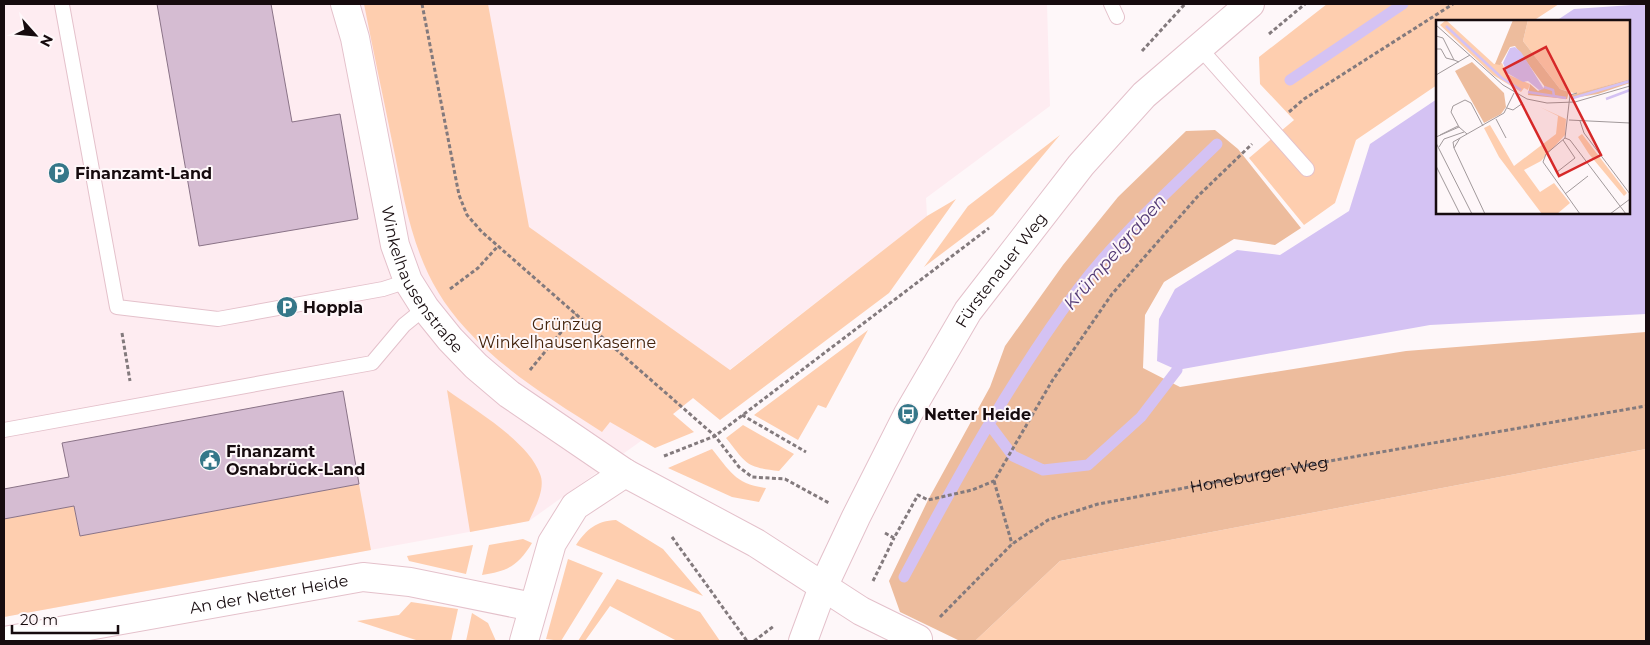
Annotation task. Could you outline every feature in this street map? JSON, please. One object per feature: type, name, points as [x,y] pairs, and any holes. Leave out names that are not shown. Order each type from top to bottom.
[{"type":"street","name":"Winkelhausenstraße","points":[[346,4],[355,38],[395,245],[408,281],[425,308],[476,366],[509,394],[625,473]]},
{"type":"street","name":"Fürstenauer Weg","points":[[802,641],[823,587],[856,517],[908,414],[968,311],[1081,165],[1144,95],[1198,46],[1250,4]]},
{"type":"street","points":[[524,641],[552,543],[575,506],[625,473],[756,543],[861,611],[919,640]]},
{"type":"street","name":"An der Netter Heide","points":[[4,641],[363,577],[410,582],[533,607]]},
{"type":"lane","points":[[1111,4],[1117,16]]},
{"type":"lane","points":[[62,5],[118,308],[218,319],[382,289],[408,281]]},
{"type":"lane","points":[[1198,46],[1307,169]]},
{"type":"lane","points":[[4,430],[372,363],[404,324],[425,308]]},
{"type":"path","points":[[422,4],[459,195],[467,215],[498,246],[715,436],[739,467],[752,477],[785,479],[894,538],[918,496],[928,500],[972,490],[994,481],[1001,472],[1052,381],[1112,294],[1198,196],[1270,127],[1304,99],[1453,4]]},
{"type":"path","points":[[625,473],[644,452],[663,457],[715,436],[990,227]]},
{"type":"path","points":[[425,308],[478,268],[498,246]]},
{"type":"path","points":[[118,308],[135,406]]},
{"type":"path","points":[[509,394],[576,314]]},
{"type":"path","name":"Honeburger Weg","points":[[919,640],[1012,544],[1048,520],[1098,504],[1646,406]]},
{"type":"path","points":[[742,415],[806,452]]},
{"type":"path","points":[[994,481],[1012,544]]},
{"type":"path","points":[[671,535],[746,641]]},
{"type":"shaded area","points":[[4,4],[1047,4],[1050,106],[926,198],[927,216],[641,441],[529,521],[4,617]]},
{"type":"shaded area","points":[[1646,4],[1646,314],[1430,325],[1177,370],[1157,361],[1159,319],[1175,289],[1237,250],[1280,255],[1349,211],[1370,144],[1436,100],[1436,214],[1630,214],[1630,20],[1558,20],[1574,9]]},
{"type":"shaded area","points":[[1215,130],[1238,149],[1301,228],[1275,245],[1234,239],[1164,282],[1145,315],[1143,368],[1180,387],[1406,351],[1646,332],[1646,449],[1060,561],[975,641],[960,641],[900,612],[889,581],[928,500],[990,387],[1005,346],[1063,265],[1118,197],[1186,131]]},
{"type":"green space","name":"Grünzug Winkelhausenkaserne","points":[[364,4],[488,4],[529,227],[730,370],[927,216],[956,199],[889,293],[720,420],[693,398],[673,414],[694,432],[655,448],[610,422],[602,432],[531,385],[497,359],[466,329],[449,308],[435,286],[415,241],[408,217]]},
{"type":"green space","points":[[1327,4],[1559,4],[1535,20],[1436,20],[1436,86],[1356,140],[1335,203],[1304,225],[1249,158],[1294,120],[1260,84],[1259,57]]},
{"type":"green space","points":[[1060,135],[993,215],[924,267],[968,206]]},
{"type":"green space","points":[[868,330],[826,408],[818,405],[798,440],[754,415]]},
{"type":"green space","points":[[447,390],[500,428],[525,450],[534,462],[540,474],[542,485],[539,498],[529,521],[470,532]]},
{"type":"green space","points":[[743,425],[794,454],[779,471],[753,466],[738,454],[726,438]]},
{"type":"green space","points":[[712,449],[740,480],[766,488],[759,502],[732,497],[668,468]]},
{"type":"green space","points":[[1646,449],[1646,641],[975,641],[1060,561]]},
{"type":"green space","points":[[359,484],[371,550],[4,617],[4,519],[74,506],[80,536]]},
{"type":"green space","points":[[616,520],[663,549],[703,596],[576,545],[584,534],[597,524]]},
{"type":"green space","points":[[523,539],[532,543],[517,562],[499,572],[482,575],[489,545]]},
{"type":"green space","points":[[473,545],[466,574],[409,561],[407,556]]},
{"type":"green space","points":[[568,559],[603,573],[561,641],[546,639]]},
{"type":"green space","points":[[617,579],[700,612],[720,641],[677,641],[610,606],[585,641],[578,641]]},
{"type":"green space","points":[[411,602],[458,609],[451,641],[419,641],[357,621],[399,615]]},
{"type":"green space","points":[[472,613],[488,623],[496,641],[466,641]]},
{"type":"building","points":[[157,4],[271,4],[292,122],[340,114],[358,219],[199,246]]},
{"type":"building","name":"Finanzamt Osnabrück-Land","points":[[343,391],[359,484],[80,536],[74,506],[4,519],[4,489],[69,477],[62,443]]},
{"type":"waterway","name":"Krümpelgraben","points":[[1290,80],[1403,4]]},
{"type":"waterway","name":"Krümpelgraben","points":[[904,577],[1007,394],[1053,323],[1110,250],[1217,144]]},
{"type":"waterway","points":[[989,424],[1013,456],[1043,470],[1088,465],[1141,417],[1177,370]]},
{"type":"place","name":"Finanzamt-Land","points":[[59,173]]},
{"type":"place","name":"Hoppla","points":[[287,307]]},
{"type":"place","name":"Netter Heide","points":[[908,414]]},
{"type":"place","name":"Finanzamt Osnabrück-Land","points":[[210,460]]}]
